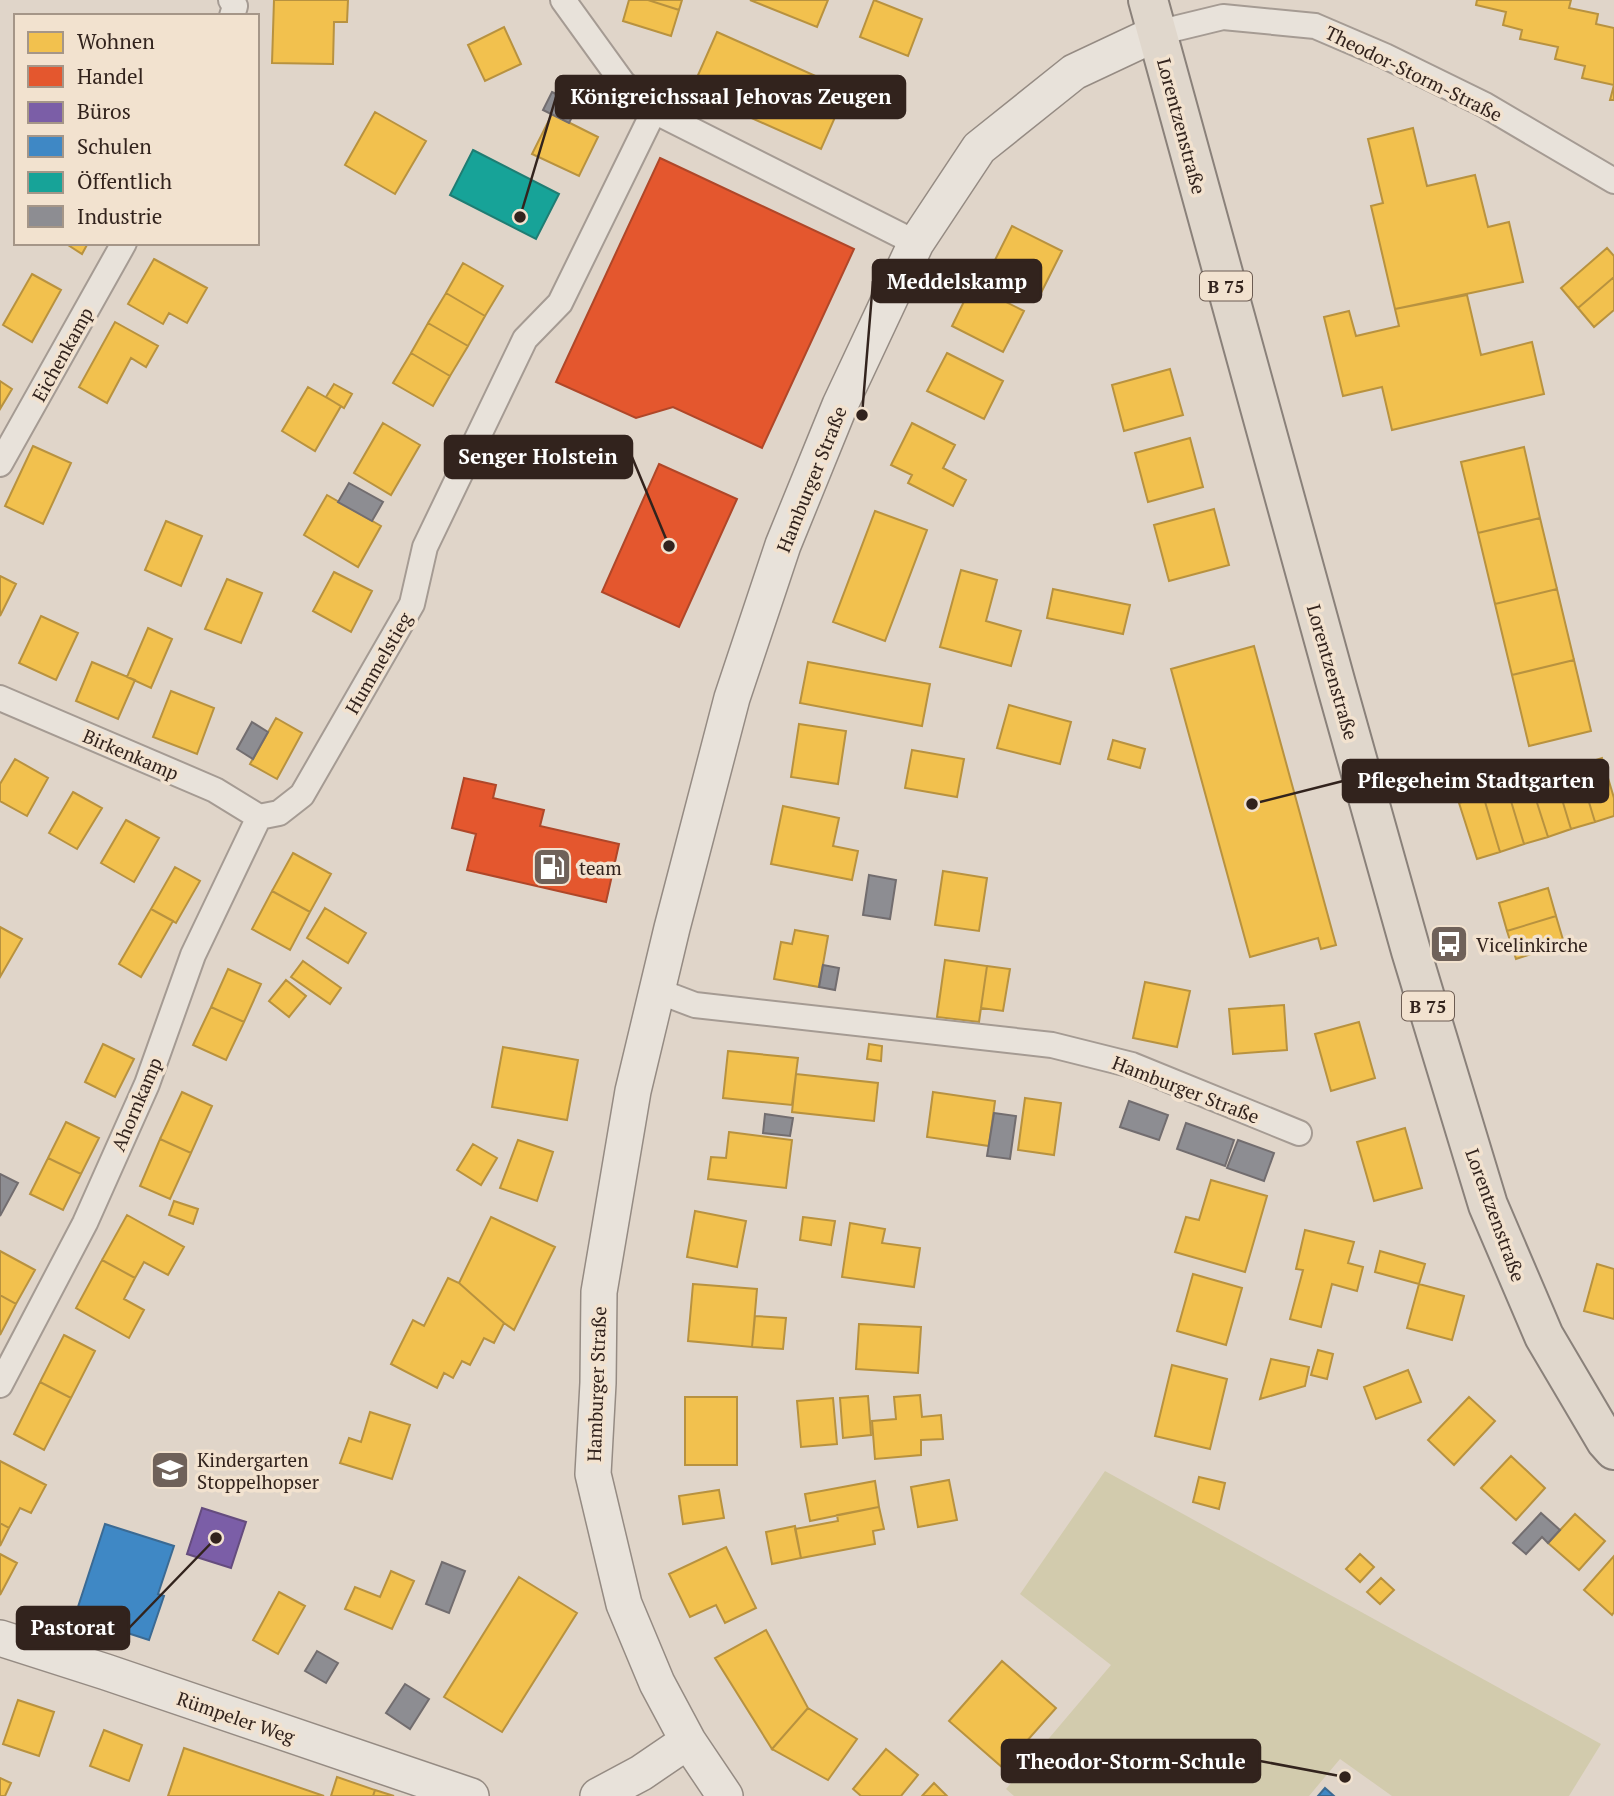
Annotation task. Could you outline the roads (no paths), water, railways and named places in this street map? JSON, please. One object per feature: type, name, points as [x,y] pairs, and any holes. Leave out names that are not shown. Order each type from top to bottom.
[{"type":"main road","name":"Lorentzenstraße","points":[[1153,16],[1267,439],[1411,951],[1488,1205],[1544,1336],[1606,1441],[1614,1450]]},
{"type":"street","points":[[563,0],[623,83],[654,111],[824,194],[916,243]]},
{"type":"street","name":"Theodor-Storm-Straße","points":[[1153,16],[1223,17],[1315,26],[1385,56],[1485,105],[1614,181]]},
{"type":"street","name":"Hamburger Straße","points":[[712,1792],[657,1683],[624,1604],[593,1474],[599,1292],[628,1115],[657,991],[732,698],[783,545],[840,405],[916,243],[979,148],[1074,72],[1153,16]]},
{"type":"street","name":"Hummelstieg","points":[[258,817],[279,813],[302,795],[412,604],[425,547],[525,339],[560,303],[654,111]]},
{"type":"street","name":"Eichenkamp","points":[[0,464],[123,245]]},
{"type":"street","name":"Birkenkamp","points":[[0,698],[215,790],[258,817]]},
{"type":"street","name":"Ahornkamp","points":[[0,1385],[85,1223],[147,1084],[193,955],[258,817]]},
{"type":"street","name":"Hamburger Straße","points":[[657,991],[695,1005],[1052,1045],[1132,1065],[1299,1133]]},
{"type":"street","name":"Rümpeler Weg","points":[[0,1639],[106,1672],[471,1796]]},
{"type":"street","points":[[598,1796],[641,1773],[688,1741]]},
{"type":"place","name":"Königreichssaal Jehovas Zeugen","points":[[520,217]]},
{"type":"place","name":"Meddelskamp","points":[[862,415]]},
{"type":"place","name":"Senger Holstein","points":[[669,546]]},
{"type":"place","name":"Pflegeheim Stadtgarten","points":[[1252,804]]},
{"type":"place","name":"team","points":[[552,867]]},
{"type":"place","name":"Vicelinkirche","points":[[1449,944]]},
{"type":"place","name":"Kindergarten Stoppelhopser","points":[[170,1470]]},
{"type":"place","name":"Pastorat","points":[[216,1538]]},
{"type":"place","name":"Theodor-Storm-Schule","points":[[1345,1777]]}]
